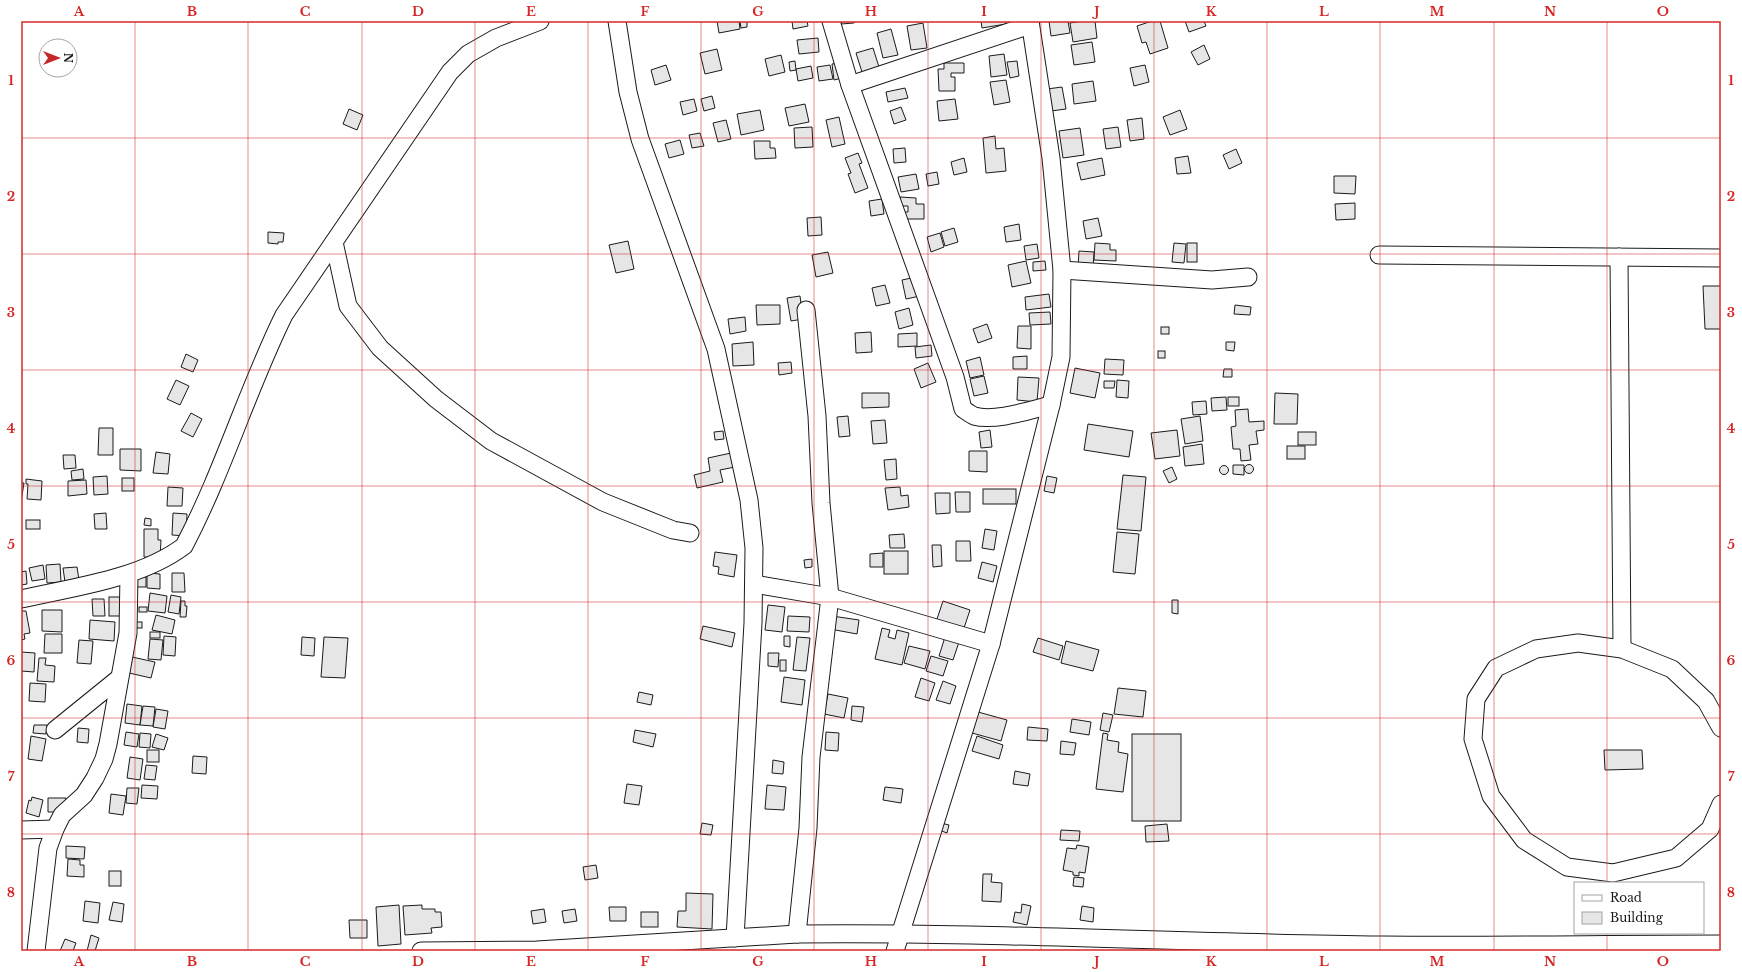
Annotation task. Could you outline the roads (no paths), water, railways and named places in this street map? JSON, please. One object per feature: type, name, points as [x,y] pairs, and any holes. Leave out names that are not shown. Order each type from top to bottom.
[{"type":"street","points":[[21,599],[129,574],[177,552],[184,546],[220,467],[264,355],[281,322],[334,242],[450,72],[468,54],[496,38],[540,21]]},
{"type":"street","points":[[618,21],[628,92],[640,139],[716,350],[749,500],[754,548],[754,584],[747,741],[735,938]]},
{"type":"street","points":[[831,21],[850,85],[955,376],[963,409],[974,416],[989,417],[1008,415],[1051,405]]},
{"type":"street","points":[[850,85],[1030,23],[1050,158],[1062,270],[1061,357],[1051,405],[991,644],[895,951]]},
{"type":"street","points":[[334,242],[348,306],[380,348],[436,399],[491,441],[603,502],[673,530],[690,533]]},
{"type":"street","points":[[1380,255],[1721,258]]},
{"type":"street","points":[[1619,257],[1622,649]]},
{"type":"street","points":[[1062,270],[1212,280],[1248,277]]},
{"type":"street","points":[[797,934],[808,828],[811,757],[830,597],[821,503],[817,416],[806,310]]},
{"type":"street","points":[[36,951],[48,848],[62,815],[84,795],[95,778],[104,759],[118,679],[128,633],[129,574]]},
{"type":"street","points":[[754,584],[830,597],[991,644]]},
{"type":"street","points":[[1721,728],[1706,700],[1672,669],[1622,649],[1578,643],[1536,649],[1496,668],[1476,699],[1473,739],[1491,796],[1524,840],[1567,867],[1613,878],[1676,858],[1710,829],[1721,804]]},
{"type":"street","points":[[55,730],[118,679]]},
{"type":"street","points":[[21,830],[55,829]]},
{"type":"street","points":[[420,951],[537,951],[681,946],[735,938],[797,934],[900,933],[1383,945],[1616,943],[1721,944]]}]
